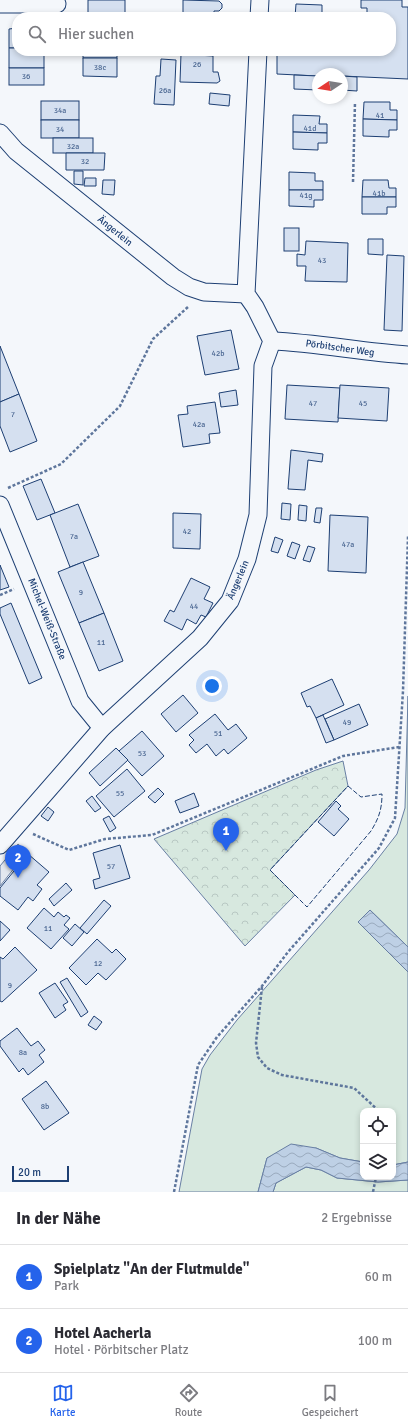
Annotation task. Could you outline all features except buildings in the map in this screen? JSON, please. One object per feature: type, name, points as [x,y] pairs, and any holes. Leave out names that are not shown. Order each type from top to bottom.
[{"type":"street","points":[[259,12],[260,0]]},
{"type":"street","points":[[0,4],[57,4]]},
{"type":"street","points":[[258,56],[246,294],[255,307],[272,341]]},
{"type":"street","name":"Ängerlein","points":[[0,133],[16,151],[173,277],[189,287],[204,292],[246,294]]},
{"type":"street","name":"Ängerlein","points":[[8,835],[102,728],[200,638],[230,602],[247,559],[258,515],[263,366],[272,341]]},
{"type":"street","name":"Pörbitscher Weg","points":[[272,341],[303,342],[378,353],[408,355]]},
{"type":"street","name":"Michel-Weiß-Straße","points":[[1,508],[80,700],[102,728]]},
{"type":"path","points":[[353,182],[355,102]]},
{"type":"path","points":[[7,489],[61,464],[114,412],[120,406],[153,339],[204,292]]},
{"type":"path","points":[[174,1192],[198,1064],[217,1037],[262,986],[288,952],[379,848],[395,818],[408,536]]},
{"type":"path","points":[[8,835],[69,850],[105,839],[152,835],[343,756],[399,748]]},
{"type":"path","points":[[262,986],[256,1042],[258,1057],[267,1068],[282,1075],[354,1088],[376,1108]]},
{"type":"path","points":[[373,1192],[375,1180]]},
{"type":"green space","points":[[408,696],[408,947],[370,910],[358,922],[408,972],[408,1162],[396,1164],[396,1108],[360,1108],[360,1161],[340,1158],[316,1148],[267,1158],[258,1192],[179,1192],[202,1069],[210,1055],[237,1020],[369,870],[397,834],[405,808]]},
{"type":"green space","points":[[343,761],[348,786],[270,870],[295,895],[245,946],[154,839],[316,770]]},
{"type":"green space","points":[[306,1167],[321,1170],[337,1178],[378,1182],[408,1180],[408,1192],[273,1192],[276,1183]]},
{"type":"shaded area","points":[[18,844],[27,852],[0,886],[0,866]]},
{"type":"water","points":[[370,910],[408,947],[408,972],[358,922]]},
{"type":"water","points":[[291,1144],[316,1148],[340,1158],[360,1161],[360,1180],[396,1180],[396,1164],[408,1162],[408,1180],[378,1182],[337,1178],[321,1170],[306,1167],[276,1183],[273,1192],[258,1192],[267,1158]]},
{"type":"fence","points":[[348,786],[361,797],[382,794],[380,813],[371,831],[307,907],[270,870],[348,786]]},
{"type":"place","name":"Spielplatz \"An der Flutmulde\"","points":[[226,851]]},
{"type":"place","name":"Hotel Aacherla","points":[[18,878]]}]
